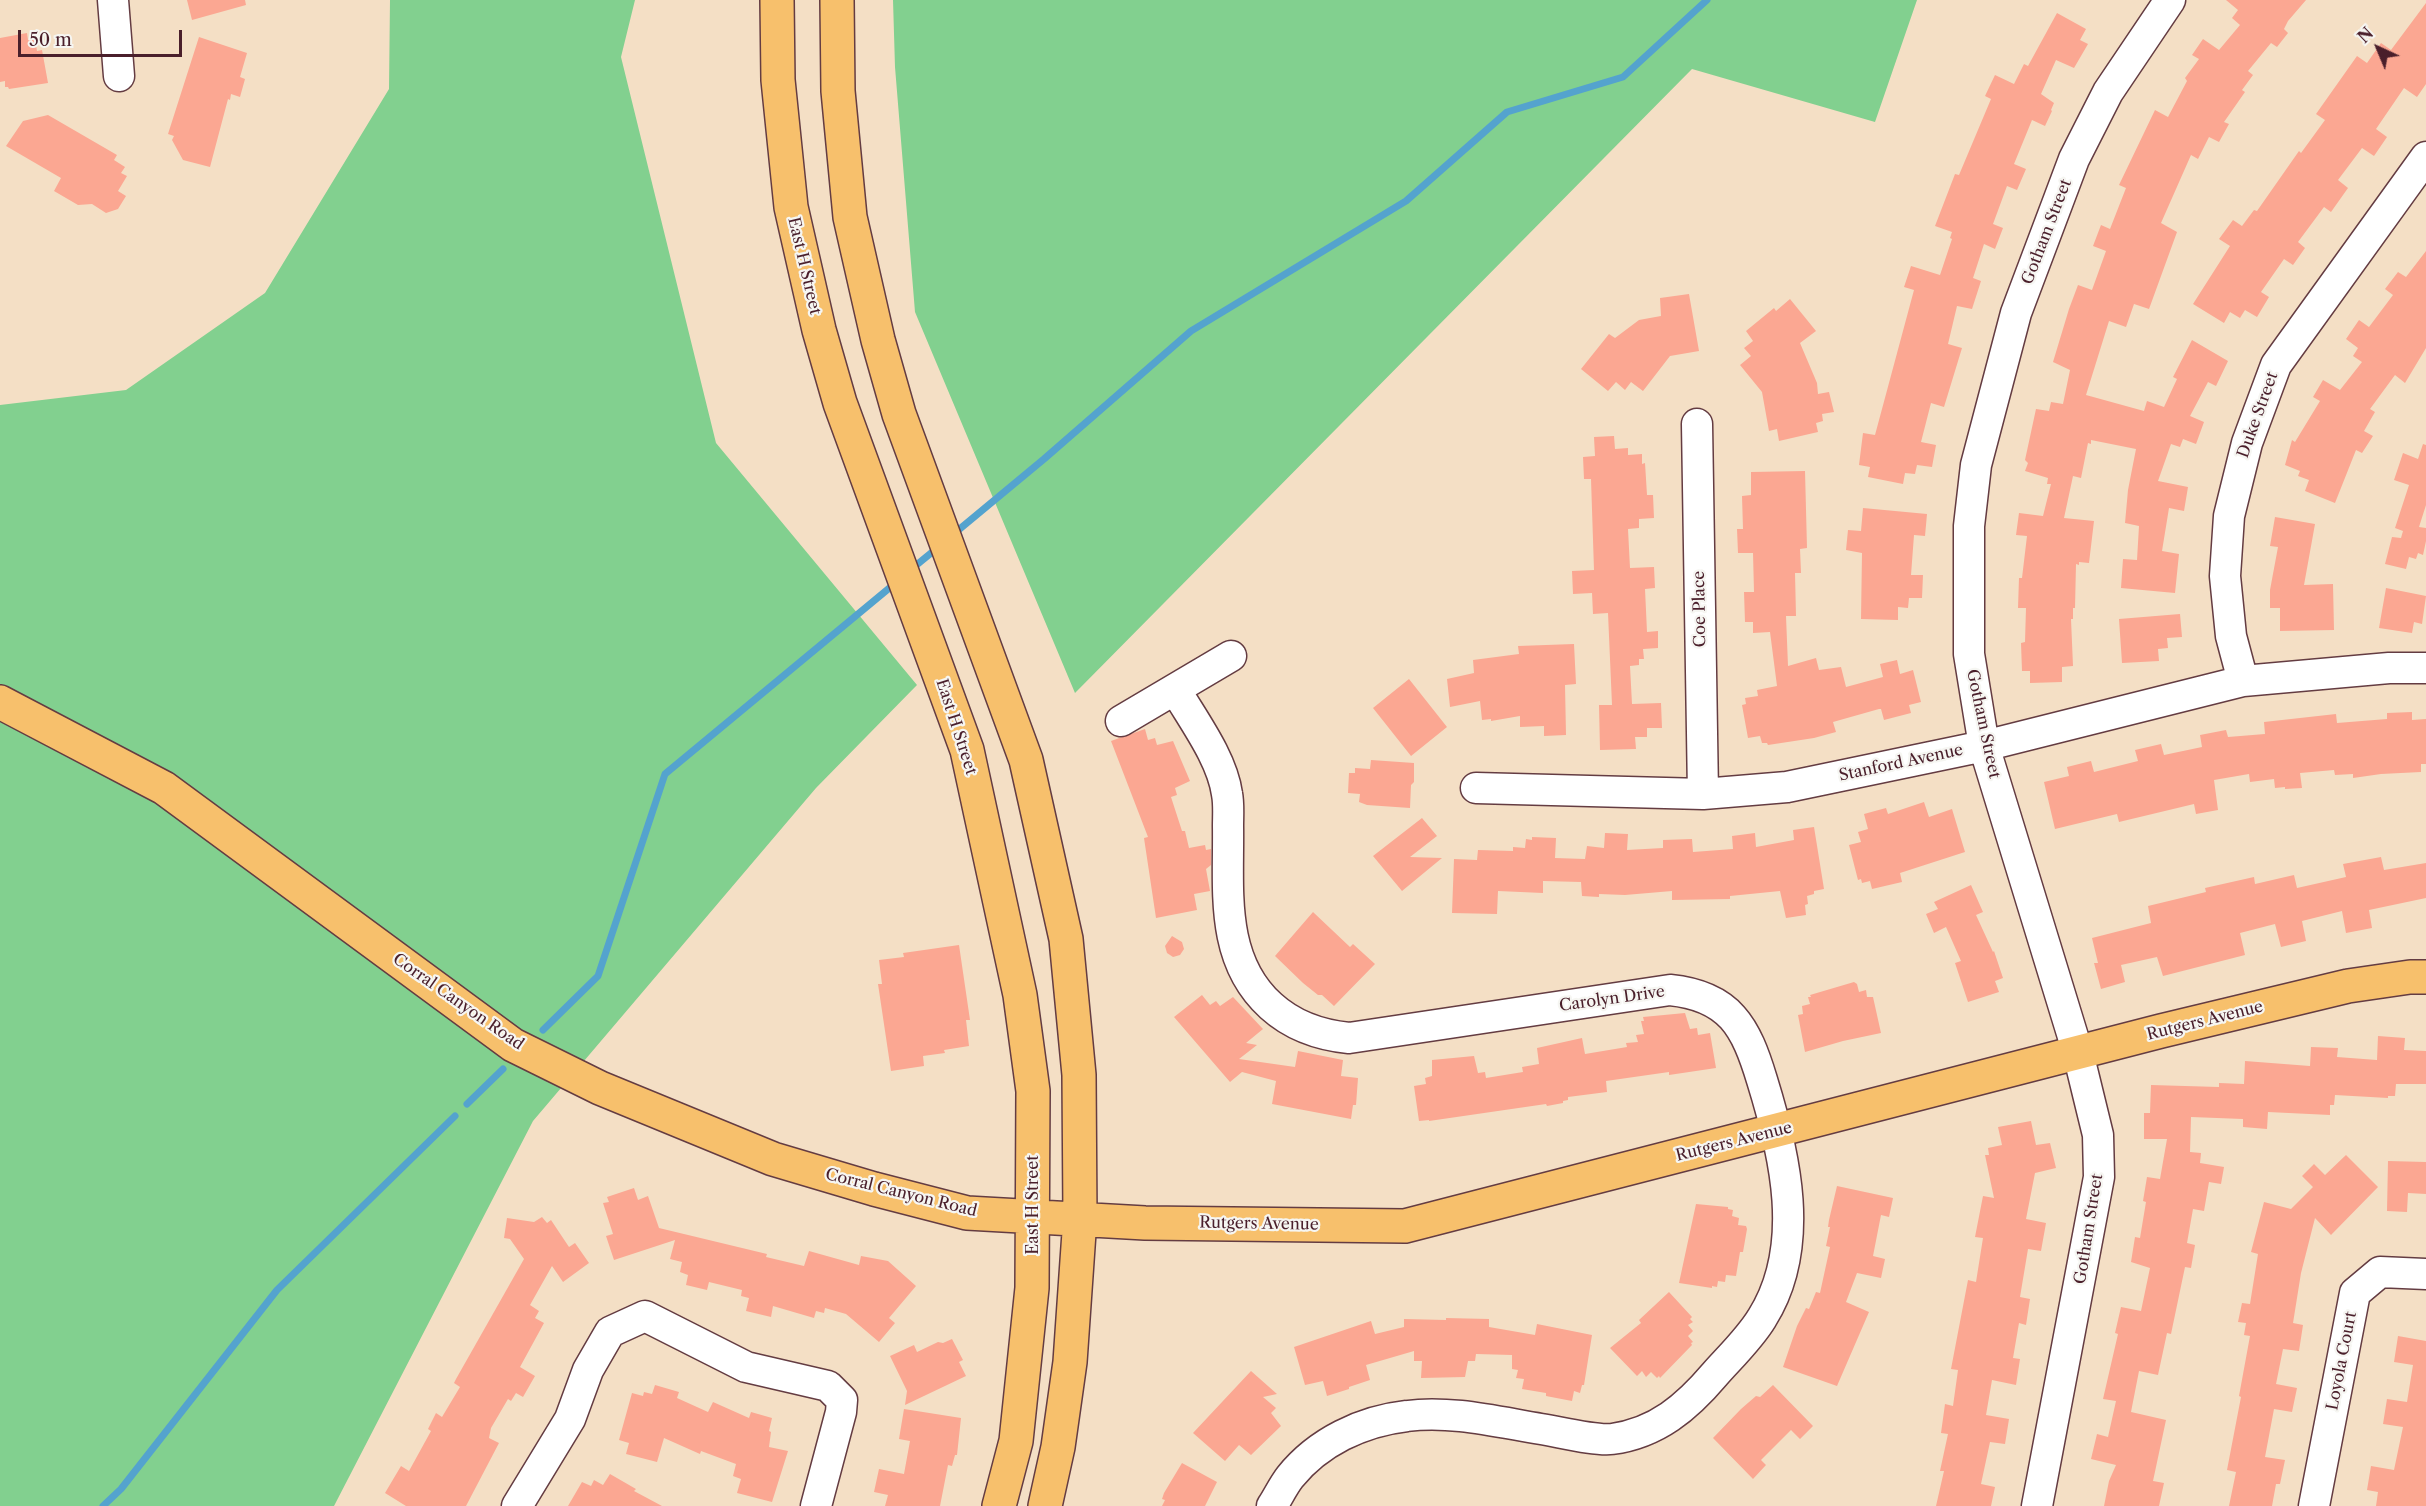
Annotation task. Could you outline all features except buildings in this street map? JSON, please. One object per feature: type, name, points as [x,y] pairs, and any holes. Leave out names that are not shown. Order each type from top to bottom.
[{"type":"main road","name":"East H Street","points":[[777,0],[778,80],[790,207],[819,330],[840,403],[967,750],[1020,995],[1033,1091],[1032,1288],[1016,1441],[999,1506]]},
{"type":"main road","points":[[837,0],[838,91],[850,217],[878,340],[899,414],[1026,760],[1066,939],[1079,1075],[1080,1218],[1070,1362],[1058,1447],[1044,1506]]},
{"type":"main road","name":"Corral Canyon Road","points":[[0,702],[164,788],[513,1045],[600,1088],[773,1159],[967,1213],[1034,1217]]},
{"type":"main road","name":"Rutgers Avenue","points":[[1034,1217],[1145,1223],[1405,1226],[2348,986],[2410,976],[2426,977]]},
{"type":"street","points":[[113,0],[119,76]]},
{"type":"street","name":"Gotham Street","points":[[2037,1506],[2099,1177],[2098,1135],[2078,1053],[1984,746],[1969,654],[1969,526],[1977,465],[2016,313],[2074,159],[2108,93],[2170,0]]},
{"type":"street","name":"Duke Street","points":[[2243,681],[2231,636],[2225,576],[2229,516],[2247,443],[2276,364],[2426,157]]},
{"type":"street","name":"Coe Place","points":[[1697,424],[1703,794]]},
{"type":"street","points":[[1121,721],[1231,656]]},
{"type":"street","name":"Stanford Avenue","points":[[1476,788],[1703,794],[1787,787],[1984,746],[2243,681],[2389,668],[2426,668]]},
{"type":"street","name":"Carolyn Drive","points":[[1175,689],[1214,756],[1227,794],[1229,920],[1236,955],[1252,986],[1278,1012],[1311,1031],[1349,1038],[1670,990],[1684,992],[1712,1002],[1736,1020],[1752,1047],[1778,1131],[1789,1195],[1785,1252],[1772,1301],[1761,1320],[1710,1380],[1676,1413],[1645,1432],[1610,1439],[1452,1416],[1406,1416],[1352,1430],[1331,1440],[1290,1478],[1272,1506]]},
{"type":"street","name":"Loyola Court","points":[[2314,1506],[2355,1293],[2380,1272],[2426,1274]]},
{"type":"street","points":[[517,1506],[570,1419],[588,1370],[610,1332],[645,1316],[746,1367],[828,1386],[842,1400],[841,1412],[816,1506]]},
{"type":"green space","points":[[390,0],[635,0],[621,57],[716,443],[917,685],[816,788],[533,1121],[334,1506],[0,1506],[0,405],[126,390],[265,293],[389,89]]},
{"type":"green space","points":[[893,0],[1917,0],[1875,122],[1692,69],[1075,693],[915,312],[895,67]]},
{"type":"waterway","points":[[956,532],[1191,331],[1406,201],[1507,112],[1623,77],[1707,0]]},
{"type":"waterway","points":[[914,567],[936,549]]},
{"type":"waterway","points":[[543,1030],[598,976],[665,774],[893,585]]},
{"type":"waterway","points":[[467,1104],[503,1069]]},
{"type":"waterway","points":[[103,1506],[121,1489],[277,1290],[455,1116]]}]
